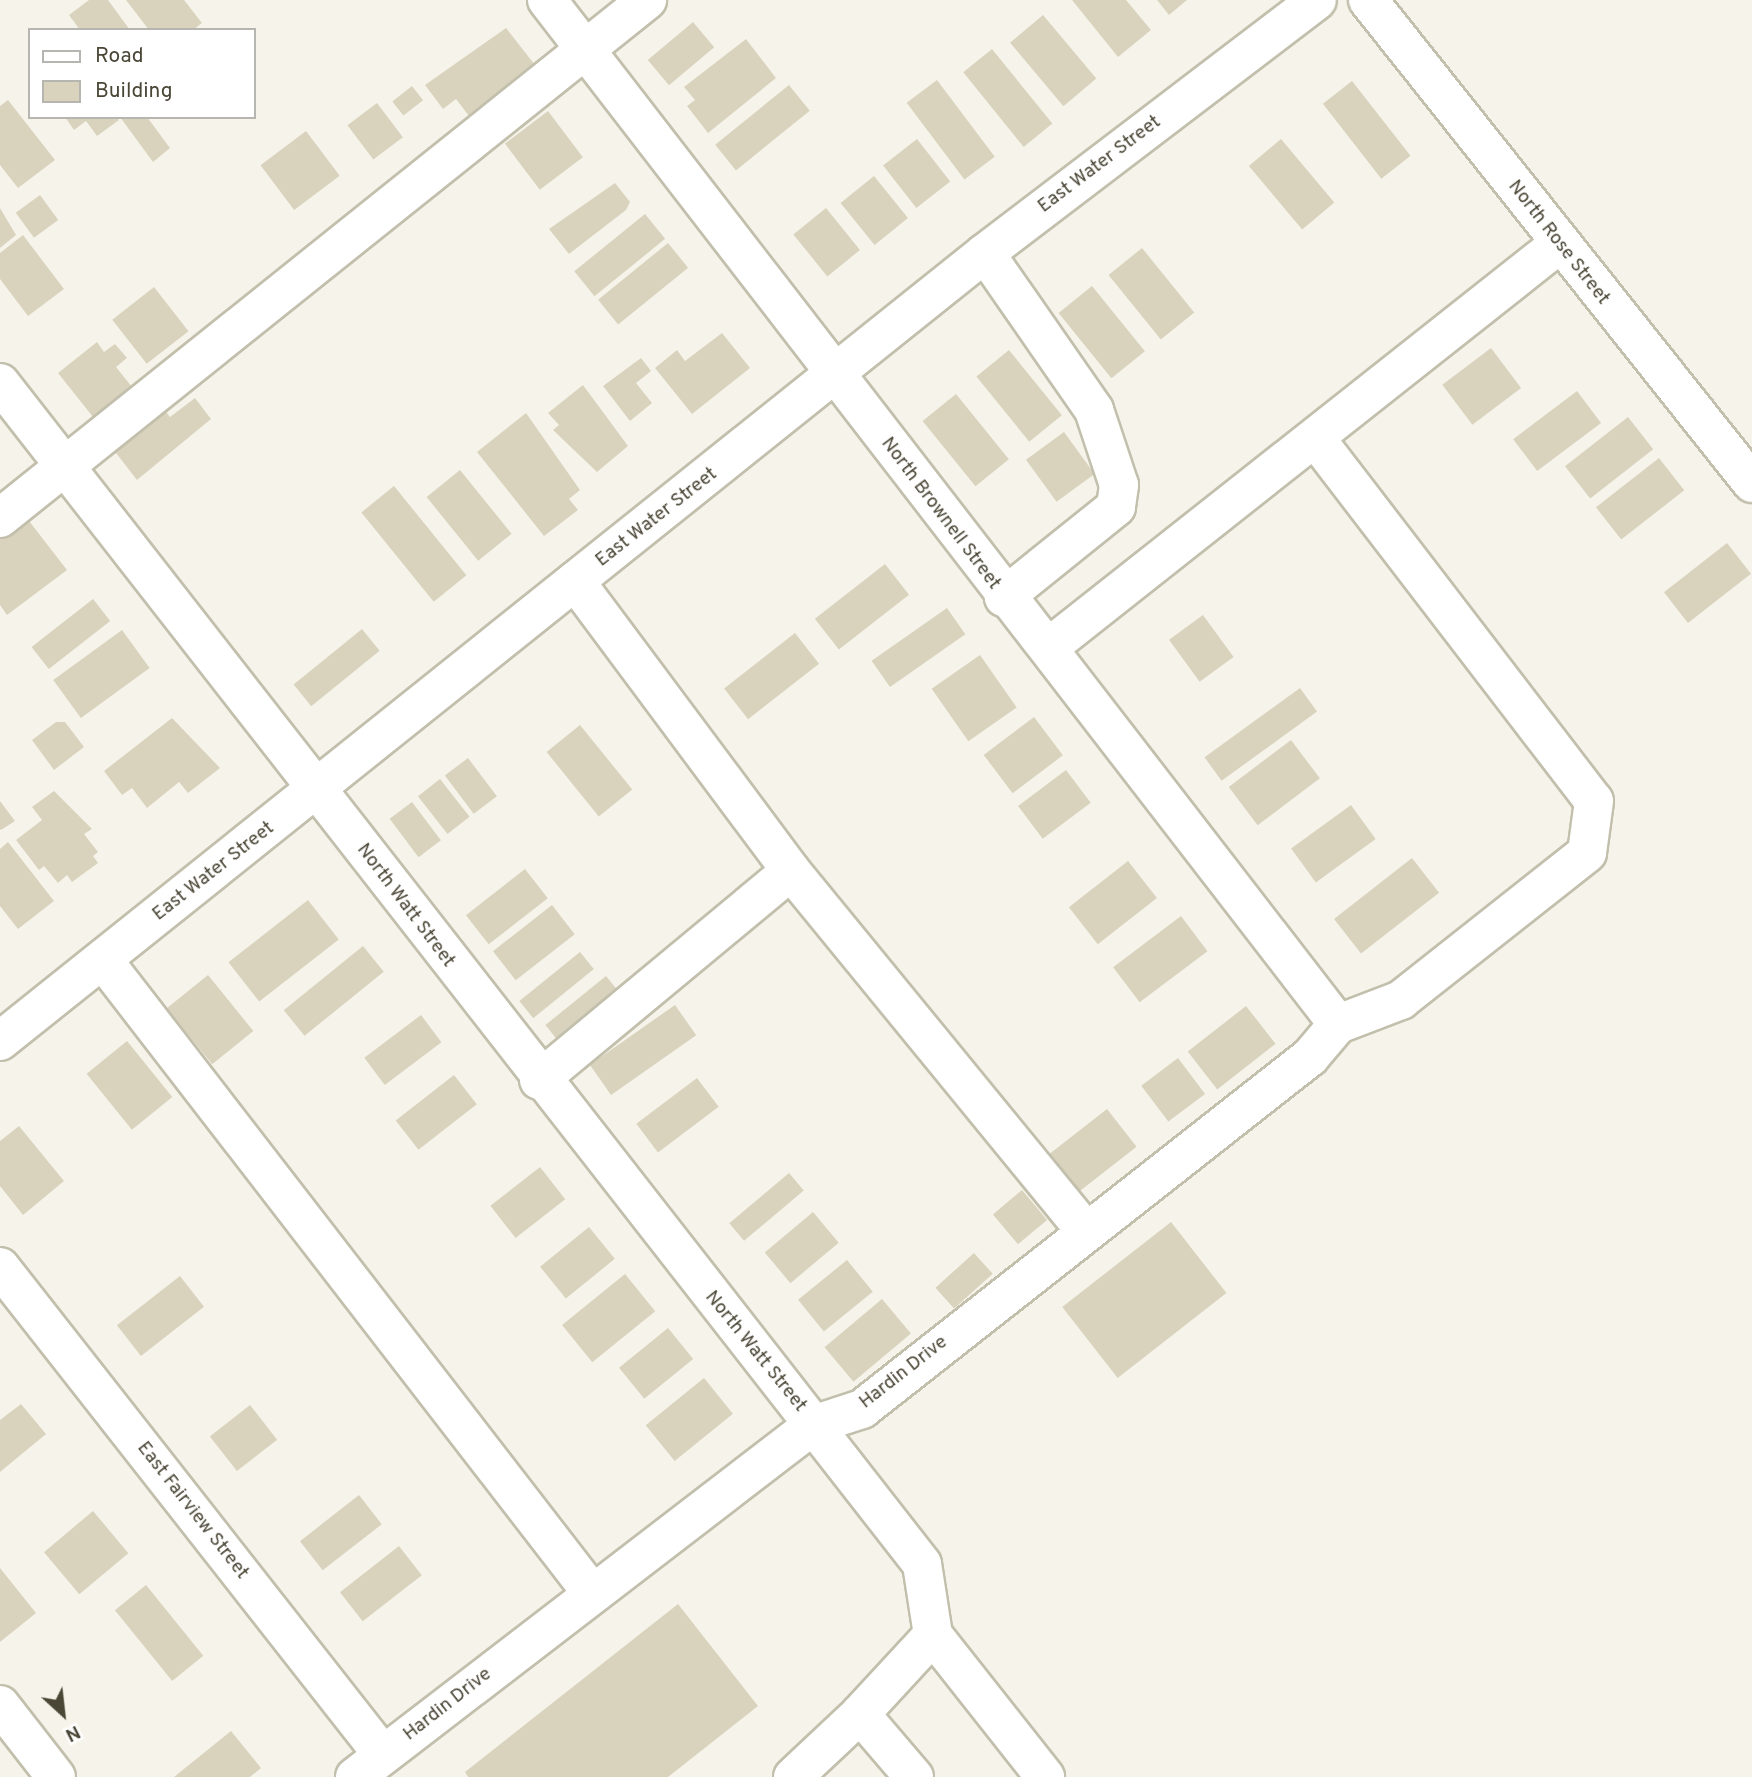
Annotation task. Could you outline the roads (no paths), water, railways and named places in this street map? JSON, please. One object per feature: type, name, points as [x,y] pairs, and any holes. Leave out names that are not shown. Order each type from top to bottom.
[{"type":"street","name":"North Brownell Street","points":[[547,0],[1004,597],[1048,648],[1338,1024]]},
{"type":"street","points":[[0,518],[647,0]]},
{"type":"street","name":"East Water Street","points":[[0,1041],[317,791],[575,581],[837,378],[985,253],[1317,0]]},
{"type":"street","name":"North Rose Street","points":[[1368,0],[1558,245],[1752,483]]},
{"type":"street","points":[[1048,648],[1316,439],[1558,245]]},
{"type":"street","points":[[985,253],[1094,410],[1119,485],[1116,507],[1004,597]]},
{"type":"street","name":"North Watt Street","points":[[0,383],[539,1080],[922,1564],[933,1635]]},
{"type":"street","points":[[1316,439],[1594,801],[1587,853],[1401,1000],[1338,1024]]},
{"type":"street","points":[[575,581],[792,871],[1084,1229]]},
{"type":"street","points":[[539,1080],[792,871]]},
{"type":"street","points":[[103,960],[592,1593]]},
{"type":"street","name":"Hardin Drive","points":[[369,1766],[813,1425],[862,1409],[1084,1229],[1310,1058],[1338,1024]]},
{"type":"street","name":"East Fairview Street","points":[[0,1268],[369,1766]]},
{"type":"street","points":[[793,1777],[860,1714],[933,1635],[1045,1777]]},
{"type":"street","points":[[0,1705],[57,1777]]},
{"type":"street","points":[[860,1714],[914,1777]]}]
